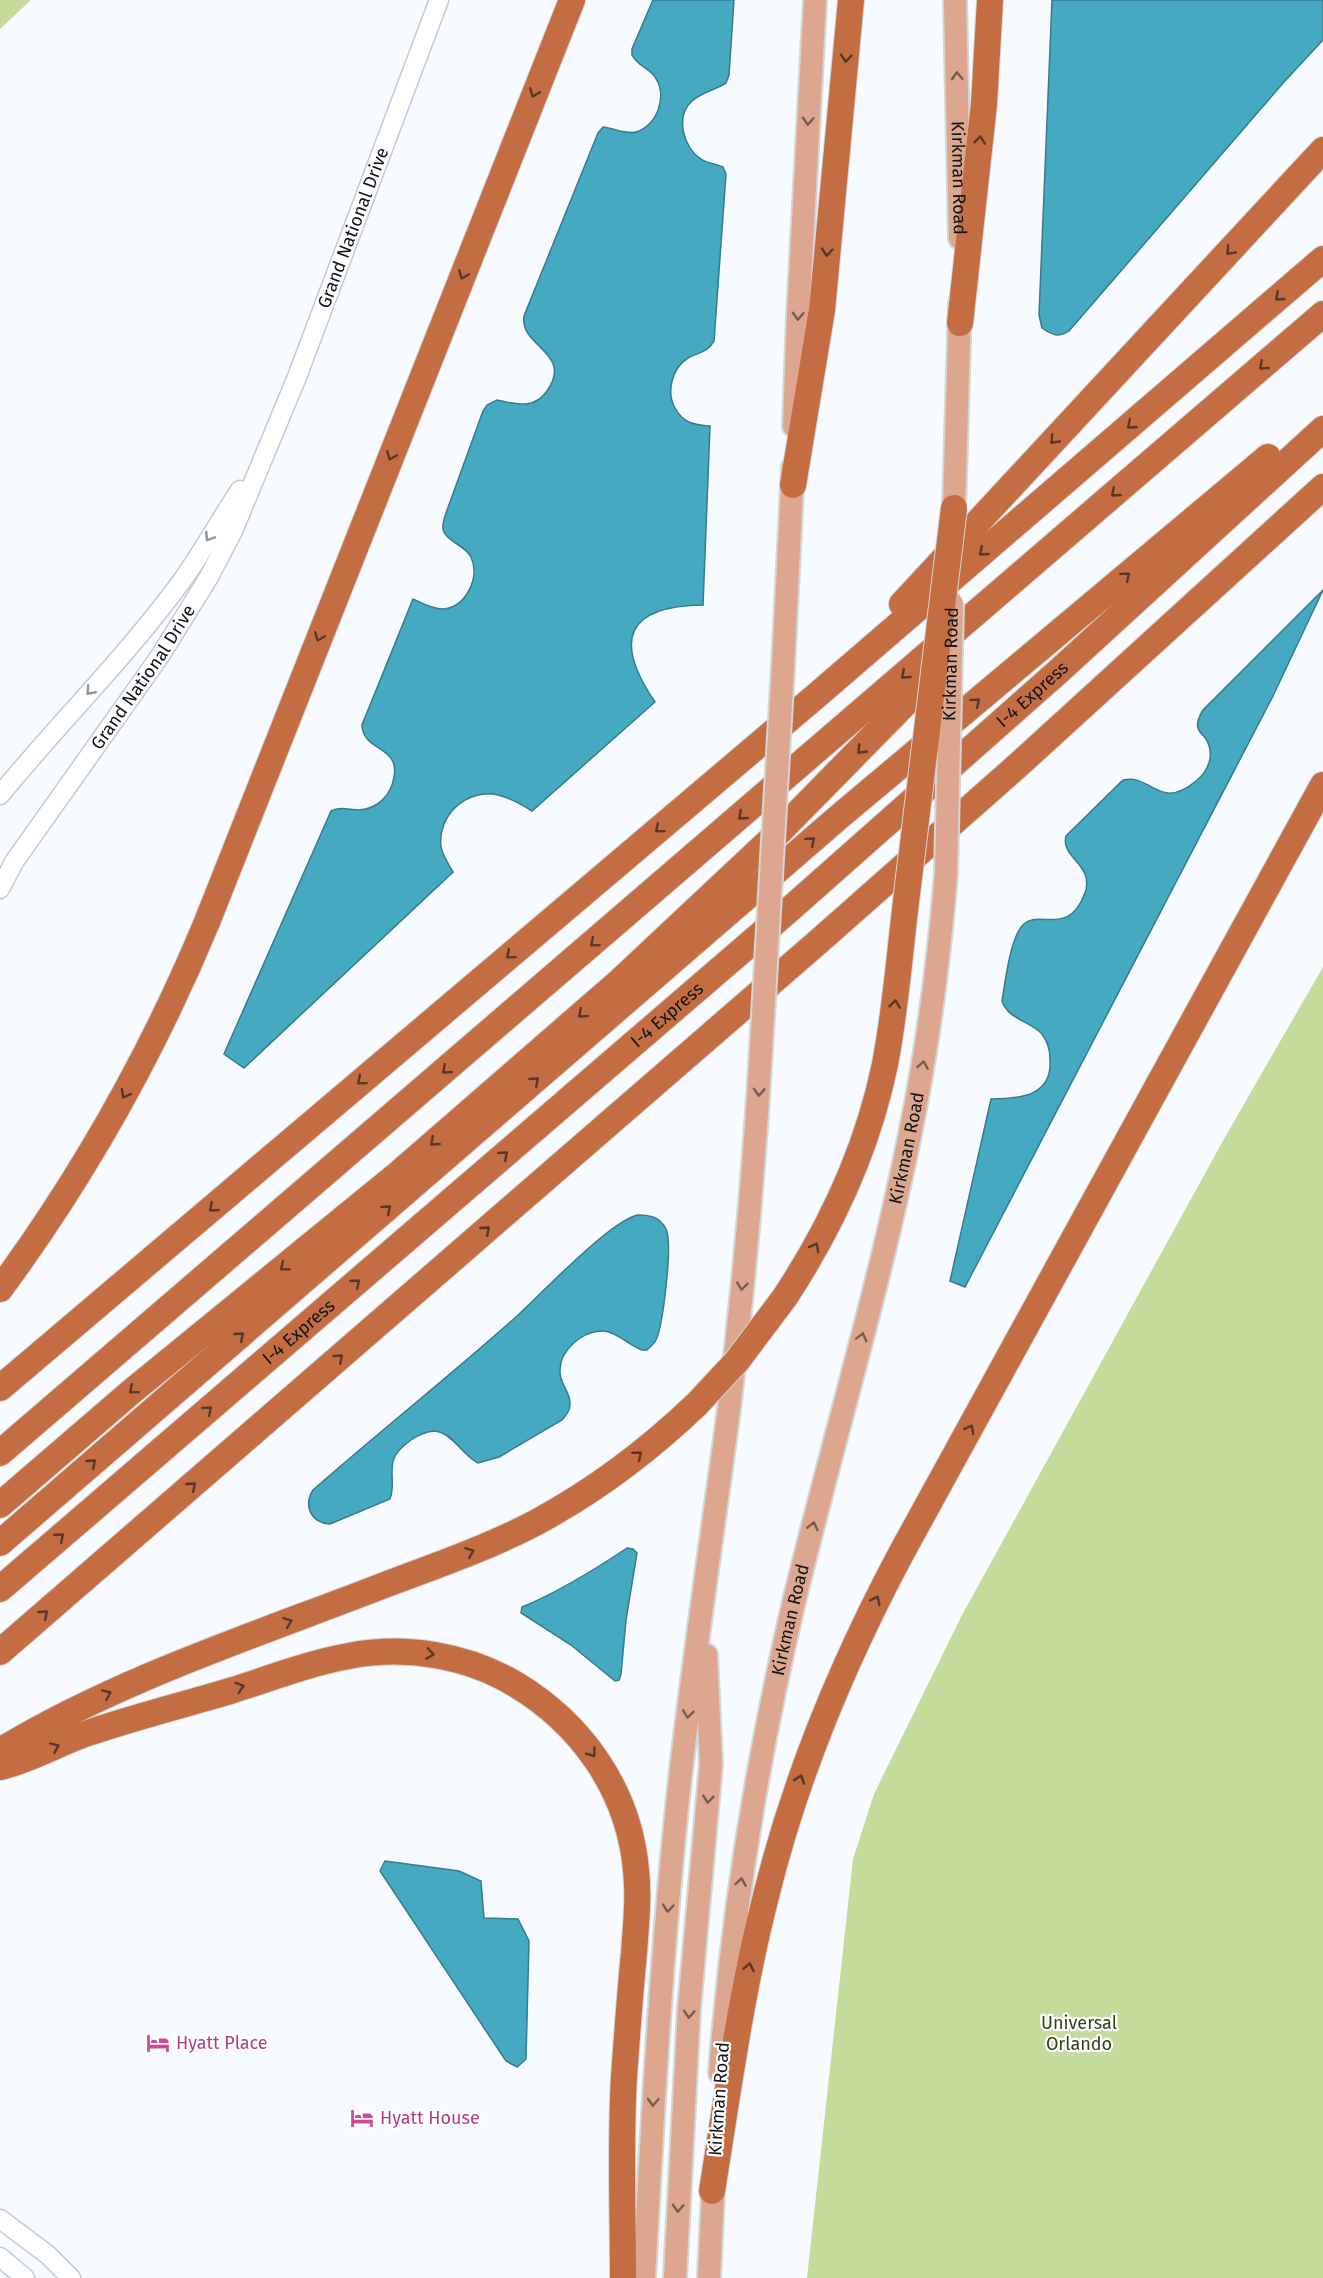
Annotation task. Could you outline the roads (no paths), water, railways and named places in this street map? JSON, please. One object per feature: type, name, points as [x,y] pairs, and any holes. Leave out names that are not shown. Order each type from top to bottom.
[{"type":"highway","points":[[0,1289],[41,1231],[107,1126],[146,1056],[191,960],[572,0]]},
{"type":"highway","points":[[793,485],[822,310],[851,0]]},
{"type":"highway","points":[[960,323],[984,104],[990,0]]},
{"type":"highway","points":[[816,696],[1299,177],[1323,148]]},
{"type":"highway","points":[[0,1388],[816,696],[1323,259]]},
{"type":"highway","points":[[0,1453],[1323,314]]},
{"type":"highway","points":[[0,1543],[840,816],[1323,411]]},
{"type":"highway","name":"I-4 Express","points":[[0,1589],[798,902],[1060,670],[1323,429]]},
{"type":"highway","points":[[0,1652],[869,896],[1040,745],[1323,487]]},
{"type":"highway","points":[[0,1751],[85,1704],[158,1671],[449,1561],[509,1536],[560,1509],[608,1478],[660,1437],[697,1404],[736,1361],[785,1297],[806,1265],[829,1221],[856,1160],[881,1081],[890,1033],[954,508]]},
{"type":"highway","points":[[0,1505],[130,1392],[398,1174],[620,981],[789,821],[1092,513]]},
{"type":"highway","points":[[712,2191],[746,1987],[766,1893],[804,1770],[844,1667],[903,1550],[1323,785]]},
{"type":"highway","points":[[0,1767],[22,1762],[53,1747],[107,1727],[326,1661],[366,1653],[424,1653],[468,1663],[508,1680],[552,1710],[571,1727],[592,1753],[613,1788],[624,1815],[636,1866],[636,1916],[623,2100],[623,2278]]},
{"type":"main road","points":[[644,2278],[653,2095],[665,1931],[681,1768],[736,1344],[752,1180],[793,485],[798,316],[815,0]]},
{"type":"main road","name":"Kirkman Road","points":[[709,2278],[712,2191],[727,1994],[754,1798],[793,1606],[882,1257],[911,1129],[937,969],[946,874],[960,323],[955,0]]},
{"type":"main road","points":[[675,2278],[689,2009],[711,1764],[705,1622],[707,1572]]},
{"type":"street","name":"Grand National Drive","points":[[0,889],[14,862],[160,656],[209,577],[232,531],[297,377],[439,0]]},
{"type":"street","name":"Grand National Drive","points":[[0,795],[103,677],[181,582],[264,453]]},
{"type":"street","points":[[0,2218],[48,2255],[71,2278]]},
{"type":"street","points":[[0,2257],[25,2278]]},
{"type":"water","points":[[653,0],[734,0],[729,75],[726,83],[692,101],[687,107],[683,123],[686,140],[695,154],[703,160],[723,167],[726,174],[714,341],[706,350],[682,362],[674,374],[671,388],[672,402],[685,420],[710,426],[703,605],[677,607],[657,612],[643,620],[634,631],[631,644],[634,661],[655,702],[532,811],[507,798],[486,794],[465,800],[456,806],[444,824],[441,835],[441,847],[453,872],[244,1068],[224,1054],[331,811],[342,808],[359,810],[372,807],[383,800],[390,790],[394,777],[392,759],[368,740],[362,725],[413,599],[428,606],[444,609],[459,602],[470,589],[474,573],[471,557],[446,536],[443,525],[483,411],[487,405],[497,400],[524,404],[536,401],[547,391],[554,378],[554,367],[550,358],[529,335],[525,327],[524,316],[598,133],[603,127],[636,132],[650,124],[655,117],[660,101],[659,85],[653,74],[632,55],[632,49]]},
{"type":"water","points":[[1052,0],[1323,0],[1323,40],[1069,331],[1059,335],[1042,328],[1039,315]]},
{"type":"water","points":[[1323,590],[1272,698],[965,1287],[950,1281],[991,1099],[1013,1098],[1032,1093],[1046,1081],[1050,1071],[1049,1052],[1041,1033],[1009,1012],[1002,1001],[1011,951],[1022,926],[1036,919],[1062,919],[1070,915],[1078,907],[1085,893],[1087,883],[1085,875],[1068,850],[1066,836],[1123,780],[1133,779],[1156,790],[1173,793],[1183,790],[1201,777],[1210,756],[1209,745],[1198,726],[1203,710]]},
{"type":"water","points":[[638,1215],[658,1219],[664,1225],[668,1237],[668,1266],[662,1318],[656,1340],[647,1350],[637,1348],[604,1331],[580,1338],[573,1343],[561,1364],[560,1376],[570,1403],[569,1410],[562,1420],[499,1457],[478,1463],[442,1433],[434,1431],[424,1433],[406,1444],[394,1458],[390,1499],[330,1524],[318,1521],[314,1517],[309,1508],[313,1490],[492,1338],[594,1243],[626,1220]]},
{"type":"water","points":[[627,1548],[637,1553],[626,1620],[621,1674],[619,1680],[615,1681],[571,1645],[521,1613],[522,1607],[576,1580]]},
{"type":"water","points":[[385,1861],[459,1871],[481,1881],[484,1918],[518,1919],[529,1941],[526,2059],[517,2067],[506,2061],[380,1871]]},
{"type":"place","name":"Hyatt Place","points":[[158,2043]]},
{"type":"place","name":"Hyatt House","points":[[362,2118]]},
{"type":"park label","name":"Universal Orlando","points":[[1079,2033]]}]
